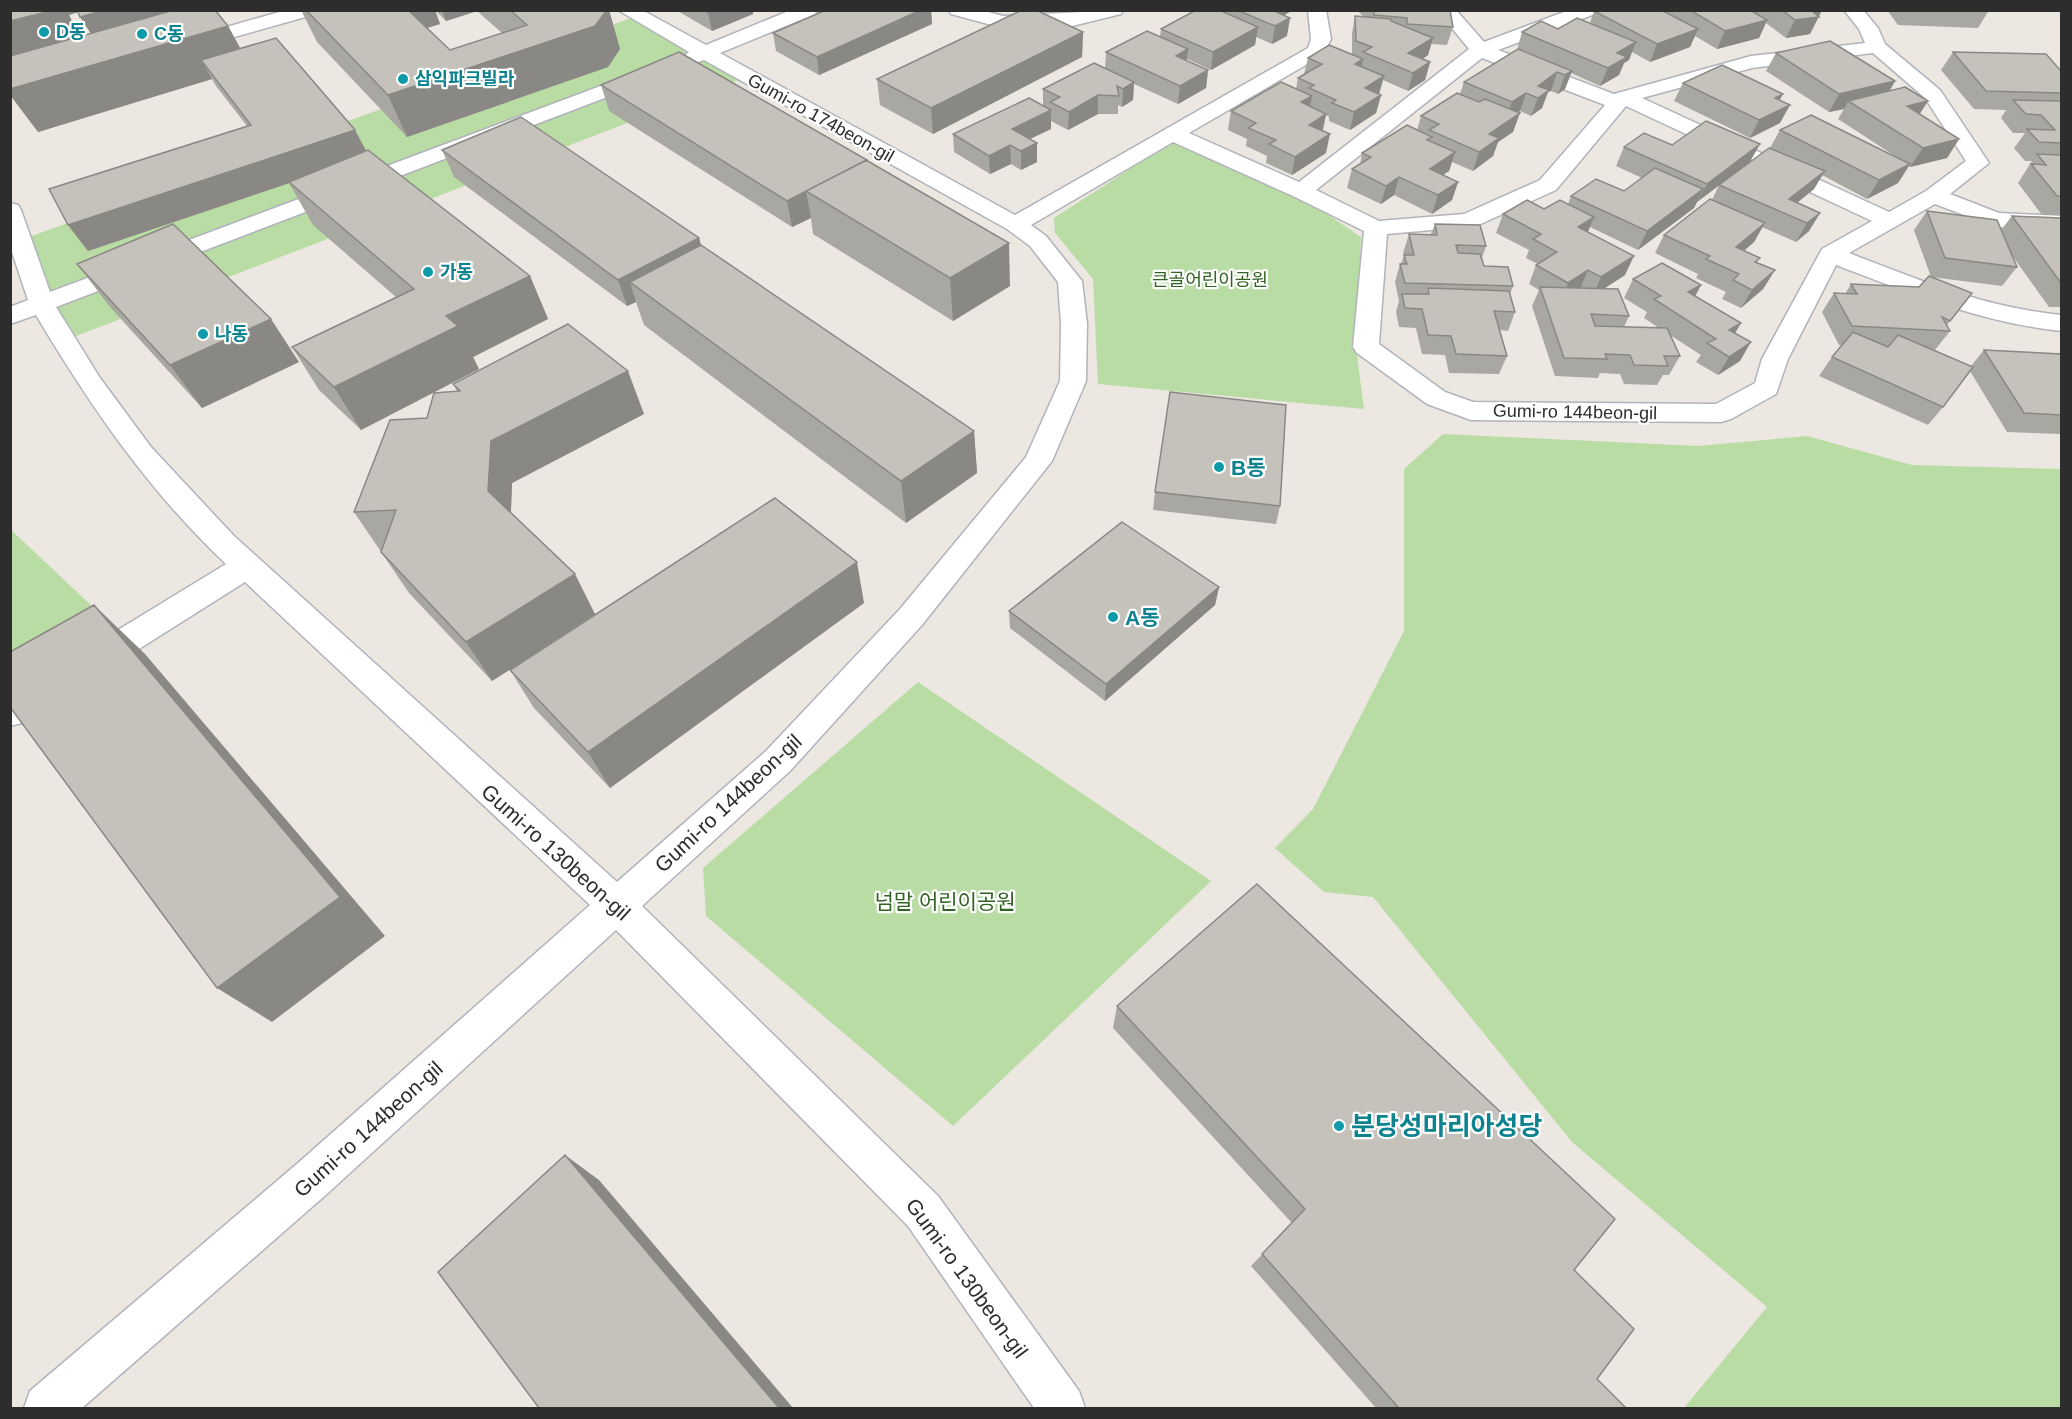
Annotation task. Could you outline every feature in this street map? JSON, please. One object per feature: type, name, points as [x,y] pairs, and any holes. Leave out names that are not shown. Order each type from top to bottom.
[{"type":"street","points":[[171,49],[309,10]]},
{"type":"street","name":"Gumi-ro 174beon-gil","points":[[627,10],[1015,224]]},
{"type":"street","points":[[26,310],[704,54],[808,10]]},
{"type":"street","points":[[958,10],[1004,22],[1072,20],[1114,10]]},
{"type":"street","points":[[1015,224],[1316,51],[1321,39],[1317,10]]},
{"type":"street","points":[[1446,10],[1480,50],[1620,100],[1889,220]]},
{"type":"street","points":[[1301,191],[1480,50],[1587,10]]},
{"type":"street","points":[[1830,254],[1934,196],[1978,164],[1933,94],[1877,46],[1869,28],[1853,10]]},
{"type":"street","points":[[1173,134],[1301,191],[1376,228],[1468,221],[1548,185],[1620,100],[1751,62],[1877,46]]},
{"type":"street","points":[[1934,196],[1996,220],[2061,223]]},
{"type":"street","name":"Gumi-ro 130beon-gil","points":[[10,210],[26,310],[90,383],[141,454],[224,544],[616,905],[923,1211],[1062,1408]]},
{"type":"street","name":"Gumi-ro 144beon-gil","points":[[47,1408],[313,1178],[778,761],[912,617],[1038,461],[1073,381],[1074,324],[1070,281],[1038,242],[1015,224]]},
{"type":"street","name":"Gumi-ro 144beon-gil","points":[[1376,228],[1366,347],[1436,398],[1471,411],[1721,413],[1767,388],[1775,359],[1830,254]]},
{"type":"street","points":[[1830,254],[1976,309],[2042,322],[2061,323]]},
{"type":"street","points":[[10,712],[248,565]]},
{"type":"green space","points":[[631,18],[697,53],[50,291],[29,237]]},
{"type":"green space","points":[[704,57],[741,79],[71,338],[52,299]]},
{"type":"green space","name":"큰골어린이공원","points":[[1173,141],[1302,197],[1361,237],[1356,348],[1364,409],[1098,384],[1093,279],[1055,233],[1054,218]]},
{"type":"green space","points":[[1443,434],[1698,446],[1807,436],[1912,465],[2061,469],[2061,1408],[1684,1408],[1767,1307],[1572,1142],[1373,897],[1324,892],[1275,848],[1313,809],[1404,631],[1404,469]]},
{"type":"green space","points":[[10,529],[110,623],[10,683]]},
{"type":"green space","name":"넘말 어린이공원","points":[[918,682],[1211,881],[953,1126],[706,916],[703,868]]},
{"type":"building","points":[[10,10],[55,10],[10,21]]},
{"type":"building","points":[[77,10],[105,10],[80,17]]},
{"type":"building","points":[[174,10],[215,10],[228,26],[10,89],[10,56]]},
{"type":"building","points":[[306,10],[408,10],[450,50],[527,25],[510,10],[607,10],[595,26],[388,95]]},
{"type":"building","points":[[826,10],[921,10],[817,57],[773,33]]},
{"type":"building","points":[[1022,10],[1036,10],[1083,32],[931,108],[877,79]]},
{"type":"building","points":[[1196,10],[1219,10],[1258,27],[1213,52],[1161,29]]},
{"type":"building","points":[[1237,10],[1272,10],[1290,18],[1275,26]]},
{"type":"building","points":[[1374,10],[1450,10],[1453,27],[1407,24],[1407,18],[1374,15]]},
{"type":"building","points":[[1661,10],[1698,29],[1657,44],[1594,11]]},
{"type":"building","points":[[1690,10],[1750,10],[1767,20],[1725,31]]},
{"type":"building","points":[[1782,10],[1811,10],[1819,17],[1795,20]]},
{"type":"building","points":[[1355,16],[1391,19],[1391,21],[1433,38],[1408,53],[1430,62],[1413,73],[1363,52],[1372,47],[1356,41]]},
{"type":"building","points":[[1577,18],[1636,42],[1617,53],[1627,57],[1608,68],[1522,32],[1541,21],[1558,29]]},
{"type":"building","points":[[1147,31],[1188,49],[1176,56],[1208,70],[1180,86],[1106,52]]},
{"type":"building","points":[[276,38],[355,130],[68,225],[49,189],[251,125],[201,60]]},
{"type":"building","points":[[1830,41],[1895,81],[1839,94],[1776,53]]},
{"type":"building","points":[[1329,45],[1363,59],[1355,64],[1384,76],[1365,88],[1381,95],[1354,112],[1332,103],[1336,100],[1309,88],[1314,85],[1298,78],[1322,64],[1308,58]]},
{"type":"building","points":[[1518,49],[1572,71],[1565,75],[1557,72],[1538,86],[1549,90],[1538,98],[1526,93],[1512,102],[1464,82]]},
{"type":"building","points":[[679,52],[867,160],[787,201],[601,85]]},
{"type":"building","points":[[1953,52],[2046,54],[2061,71],[2061,93],[1986,91]]},
{"type":"building","points":[[1094,63],[1134,82],[1123,89],[1117,86],[1119,96],[1098,95],[1069,112],[1050,102],[1060,97],[1043,89]]},
{"type":"building","points":[[1722,65],[1783,94],[1775,98],[1790,105],[1759,120],[1683,83]]},
{"type":"building","points":[[1281,82],[1312,96],[1301,102],[1326,114],[1309,125],[1330,134],[1295,157],[1269,144],[1276,140],[1248,128],[1256,123],[1231,111]]},
{"type":"building","points":[[1905,87],[1928,101],[1907,106],[1959,139],[1923,148],[1848,101]]},
{"type":"building","points":[[1457,93],[1479,102],[1485,99],[1520,113],[1489,134],[1499,138],[1479,152],[1429,130],[1439,124],[1421,116]]},
{"type":"building","points":[[1029,98],[1051,110],[1012,129],[1037,143],[1021,151],[1010,145],[989,156],[953,134]]},
{"type":"building","points":[[2013,100],[2061,101],[2061,143],[2039,142],[2027,129],[2055,130],[2041,115],[2026,114]]},
{"type":"building","points":[[1811,115],[1910,164],[1879,180],[1780,130]]},
{"type":"building","points":[[521,117],[699,238],[618,280],[442,150]]},
{"type":"building","points":[[1706,121],[1760,144],[1707,184],[1624,147],[1644,133],[1672,145]]},
{"type":"building","points":[[1407,125],[1432,137],[1427,140],[1455,152],[1430,169],[1458,182],[1438,195],[1399,177],[1386,186],[1352,169],[1371,157],[1362,153]]},
{"type":"building","points":[[1769,148],[1825,171],[1789,199],[1820,213],[1807,223],[1719,185]]},
{"type":"building","points":[[368,150],[530,276],[446,316],[458,326],[334,387],[292,347],[414,289],[289,182]]},
{"type":"building","points":[[2037,154],[2061,155],[2061,196],[2057,196],[2031,164],[2046,165]]},
{"type":"building","points":[[866,160],[1009,243],[950,278],[806,191]]},
{"type":"building","points":[[1655,168],[1703,189],[1647,231],[1571,196],[1596,179],[1624,191]]},
{"type":"building","points":[[1710,199],[1765,223],[1736,247],[1760,258],[1755,262],[1775,270],[1752,290],[1733,280],[1739,274],[1706,259],[1710,256],[1664,235]]},
{"type":"building","points":[[1527,200],[1544,209],[1560,200],[1594,217],[1578,227],[1634,256],[1601,277],[1588,270],[1568,283],[1536,265],[1557,252],[1533,239],[1541,234],[1503,214]]},
{"type":"building","points":[[1927,211],[1997,220],[2017,267],[1945,258]]},
{"type":"building","points":[[2012,216],[2061,218],[2061,283]]},
{"type":"building","points":[[173,224],[271,319],[170,365],[77,264]]},
{"type":"building","points":[[1435,224],[1480,225],[1486,246],[1456,245],[1458,253],[1480,254],[1484,266],[1508,267],[1513,286],[1405,283],[1400,264],[1407,264],[1404,255],[1414,255],[1409,234],[1437,235]]},
{"type":"building","points":[[701,245],[974,431],[901,481],[630,282]]},
{"type":"building","points":[[1662,263],[1701,285],[1688,292],[1741,323],[1729,330],[1751,342],[1729,357],[1707,343],[1716,339],[1654,299],[1661,296],[1633,279]]},
{"type":"building","points":[[1929,276],[1972,293],[1950,321],[1942,317],[1950,331],[1852,326],[1834,293],[1857,294],[1851,284],[1919,287]]},
{"type":"building","points":[[1540,287],[1618,289],[1629,316],[1591,314],[1595,326],[1667,328],[1680,356],[1664,356],[1668,366],[1634,365],[1630,355],[1605,354],[1607,359],[1564,358]]},
{"type":"building","points":[[1428,288],[1509,291],[1515,312],[1494,311],[1507,356],[1456,354],[1451,336],[1428,335],[1422,309],[1405,308],[1402,294],[1429,294]]},
{"type":"building","points":[[568,324],[628,371],[491,441],[488,491],[575,574],[466,642],[381,552],[396,510],[354,512],[390,420],[427,418],[434,393],[460,391],[453,384]]},
{"type":"building","points":[[1853,332],[1888,347],[1898,335],[1973,367],[1943,407],[1832,357]]},
{"type":"building","points":[[1984,350],[2061,354],[2061,415],[2024,413]]},
{"type":"building","name":"B동","points":[[1170,392],[1286,405],[1280,506],[1155,492]]},
{"type":"building","points":[[775,498],[857,562],[588,752],[510,670]]},
{"type":"building","name":"A동","points":[[1122,522],[1219,587],[1106,684],[1009,611]]},
{"type":"building","points":[[94,605],[340,897],[217,988],[10,707],[10,652]]},
{"type":"building","name":"분당성마리아성당","points":[[1257,884],[1615,1219],[1574,1270],[1634,1329],[1597,1379],[1626,1408],[1399,1408],[1262,1254],[1305,1209],[1117,1006]]},
{"type":"building","points":[[565,1155],[779,1408],[539,1408],[438,1272]]},
{"type":"place","name":"D동","points":[[44,32]]},
{"type":"place","name":"C동","points":[[142,34]]},
{"type":"place","name":"삼익파크빌라","points":[[403,79]]},
{"type":"place","name":"가동","points":[[428,272]]},
{"type":"place","name":"나동","points":[[203,334]]},
{"type":"place","name":"B동","points":[[1219,467]]},
{"type":"place","name":"A동","points":[[1113,617]]},
{"type":"place","name":"분당성마리아성당","points":[[1339,1126]]}]
